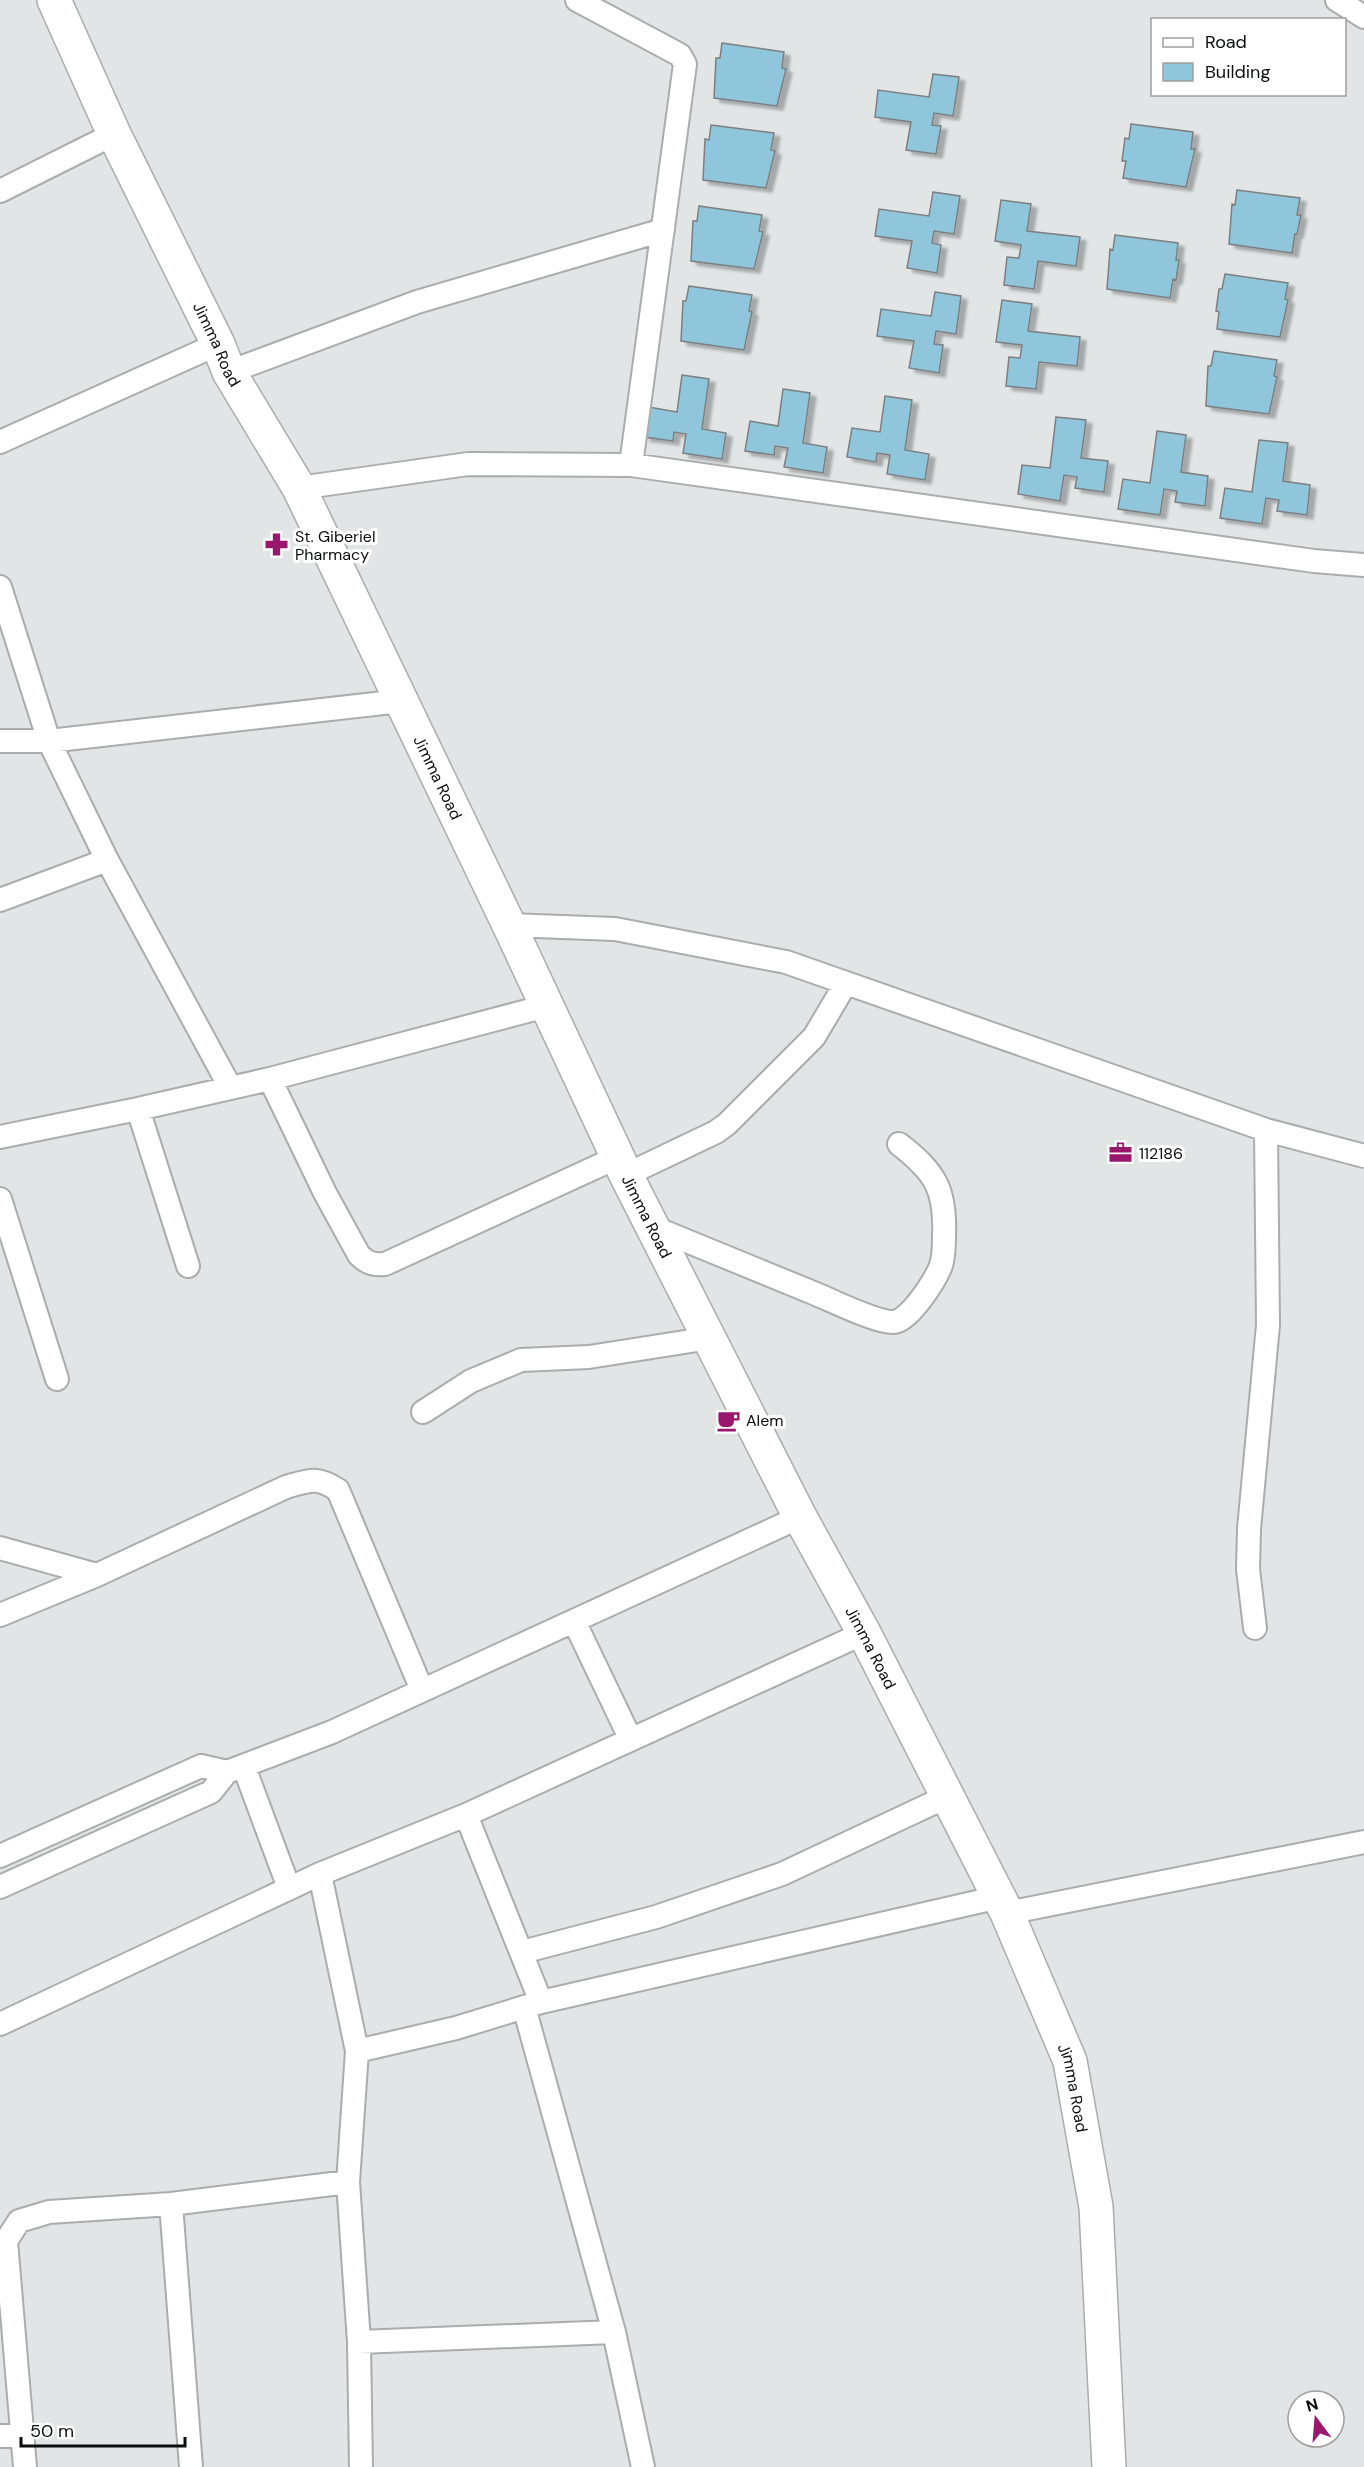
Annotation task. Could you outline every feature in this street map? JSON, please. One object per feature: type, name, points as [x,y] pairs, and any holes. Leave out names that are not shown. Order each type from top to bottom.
[{"type":"highway","name":"Jimma Road","points":[[54,0],[114,134],[224,358],[299,488],[622,1166],[800,1517],[864,1633],[1003,1905],[1070,2061],[1096,2207],[1109,2467]]},
{"type":"street","points":[[578,0],[680,55],[685,64],[631,465]]},
{"type":"street","points":[[1337,0],[1364,17]]},
{"type":"street","points":[[0,191],[114,134]]},
{"type":"street","points":[[0,442],[224,358],[663,230]]},
{"type":"street","points":[[299,488],[468,464],[631,465],[1314,561],[1364,565]]},
{"type":"street","points":[[0,587],[49,741],[107,860],[230,1087]]},
{"type":"street","points":[[0,741],[49,741],[401,701]]},
{"type":"street","points":[[0,900],[107,860]]},
{"type":"street","points":[[509,925],[615,929],[786,962],[1266,1130],[1364,1156]]},
{"type":"street","points":[[270,1079],[358,1255],[374,1265],[385,1264],[622,1166],[716,1132],[727,1124],[814,1037],[846,983]]},
{"type":"street","points":[[0,1137],[270,1079],[546,1006]]},
{"type":"street","points":[[138,1109],[188,1266]]},
{"type":"street","points":[[1255,1628],[1248,1569],[1249,1529],[1268,1325],[1266,1130]]},
{"type":"street","points":[[655,1228],[846,1307],[893,1322],[901,1320],[907,1316],[930,1286],[941,1266],[945,1213],[935,1179],[923,1163],[899,1144]]},
{"type":"street","points":[[0,1199],[57,1379]]},
{"type":"street","points":[[423,1412],[471,1381],[521,1360],[589,1357],[710,1338]]},
{"type":"street","points":[[0,1615],[97,1575],[286,1486],[312,1480],[324,1481],[338,1490],[422,1690]]},
{"type":"street","points":[[0,1887],[211,1792],[236,1769],[332,1732],[800,1517]]},
{"type":"street","points":[[0,1548],[97,1575]]},
{"type":"street","points":[[574,1621],[630,1738]]},
{"type":"street","points":[[0,2024],[289,1888],[466,1815],[630,1738],[864,1633]]},
{"type":"street","points":[[0,1856],[201,1766],[236,1769]]},
{"type":"street","points":[[236,1769],[289,1888]]},
{"type":"street","points":[[522,1952],[656,1917],[782,1874],[948,1796]]},
{"type":"street","points":[[466,1815],[522,1952],[532,2005],[614,2332],[643,2467]]},
{"type":"street","points":[[357,2051],[456,2028],[532,2005],[1003,1905],[1364,1842]]},
{"type":"street","points":[[320,1874],[357,2051],[348,2182],[359,2342],[361,2467]]},
{"type":"street","points":[[25,2467],[6,2241],[19,2221],[49,2212],[171,2204],[348,2182]]},
{"type":"street","points":[[171,2204],[191,2467]]},
{"type":"street","points":[[359,2342],[614,2332]]},
{"type":"street","points":[[0,2436],[23,2434]]},
{"type":"building","points":[[722,43],[784,52],[782,68],[786,69],[777,106],[714,98],[716,58],[720,58]]},
{"type":"building","points":[[933,74],[959,77],[953,116],[934,113],[932,125],[941,126],[936,154],[906,150],[911,122],[875,117],[878,90],[929,97]]},
{"type":"building","points":[[1131,124],[1193,132],[1191,149],[1195,149],[1186,187],[1123,178],[1126,161],[1122,161],[1125,138],[1129,139]]},
{"type":"building","points":[[711,125],[774,133],[771,150],[775,151],[766,188],[703,180],[705,139],[709,140]]},
{"type":"building","points":[[1237,190],[1300,198],[1297,215],[1301,215],[1292,253],[1229,244],[1232,204],[1235,205]]},
{"type":"building","points":[[933,192],[960,196],[954,234],[934,231],[932,243],[941,245],[937,273],[907,268],[912,241],[875,236],[879,209],[929,216]]},
{"type":"building","points":[[1001,200],[1031,204],[1027,231],[1080,237],[1076,266],[1038,261],[1034,289],[1004,285],[1007,257],[1019,258],[1021,245],[995,241]]},
{"type":"building","points":[[699,206],[762,215],[759,231],[763,232],[754,269],[691,261],[693,221],[697,221]]},
{"type":"building","points":[[1115,235],[1178,243],[1176,260],[1179,260],[1170,298],[1107,289],[1110,249],[1113,250]]},
{"type":"building","points":[[1225,274],[1288,283],[1285,299],[1288,300],[1280,337],[1217,329],[1219,312],[1216,311],[1219,289],[1222,289]]},
{"type":"building","points":[[689,286],[752,295],[749,311],[752,312],[744,350],[681,341],[683,301],[686,301]]},
{"type":"building","points":[[935,292],[961,296],[956,334],[936,331],[934,344],[943,345],[939,373],[909,368],[914,341],[877,336],[881,309],[931,316]]},
{"type":"building","points":[[1002,300],[1032,304],[1028,331],[1080,337],[1077,366],[1039,362],[1036,389],[1006,386],[1009,357],[1020,358],[1022,345],[996,342]]},
{"type":"building","points":[[1214,351],[1277,360],[1274,376],[1277,377],[1269,414],[1206,406],[1208,366],[1211,366]]},
{"type":"building","points":[[682,375],[709,379],[702,429],[726,433],[722,459],[683,453],[686,434],[674,432],[673,441],[644,437],[649,407],[677,412]]},
{"type":"building","points":[[783,389],[810,393],[803,443],[827,447],[823,473],[784,467],[788,448],[775,446],[774,455],[745,451],[750,421],[778,426]]},
{"type":"building","points":[[885,396],[912,400],[905,450],[929,454],[925,480],[887,474],[890,455],[877,453],[876,462],[847,457],[852,428],[880,432]]},
{"type":"building","points":[[1056,417],[1086,420],[1081,458],[1108,461],[1104,492],[1075,488],[1077,477],[1064,475],[1060,501],[1018,494],[1022,465],[1050,468]]},
{"type":"building","points":[[1157,431],[1186,435],[1181,472],[1208,476],[1205,506],[1175,502],[1177,491],[1164,489],[1160,515],[1118,509],[1123,479],[1150,483]]},
{"type":"building","points":[[1259,440],[1288,443],[1283,481],[1310,485],[1307,515],[1277,511],[1279,500],[1266,498],[1262,524],[1220,518],[1225,488],[1252,492]]},
{"type":"place","name":"St. Giberiel Pharmacy","points":[[277,545]]},
{"type":"place","name":"112186","points":[[1121,1153]]},
{"type":"place","name":"Alem","points":[[728,1420]]}]
